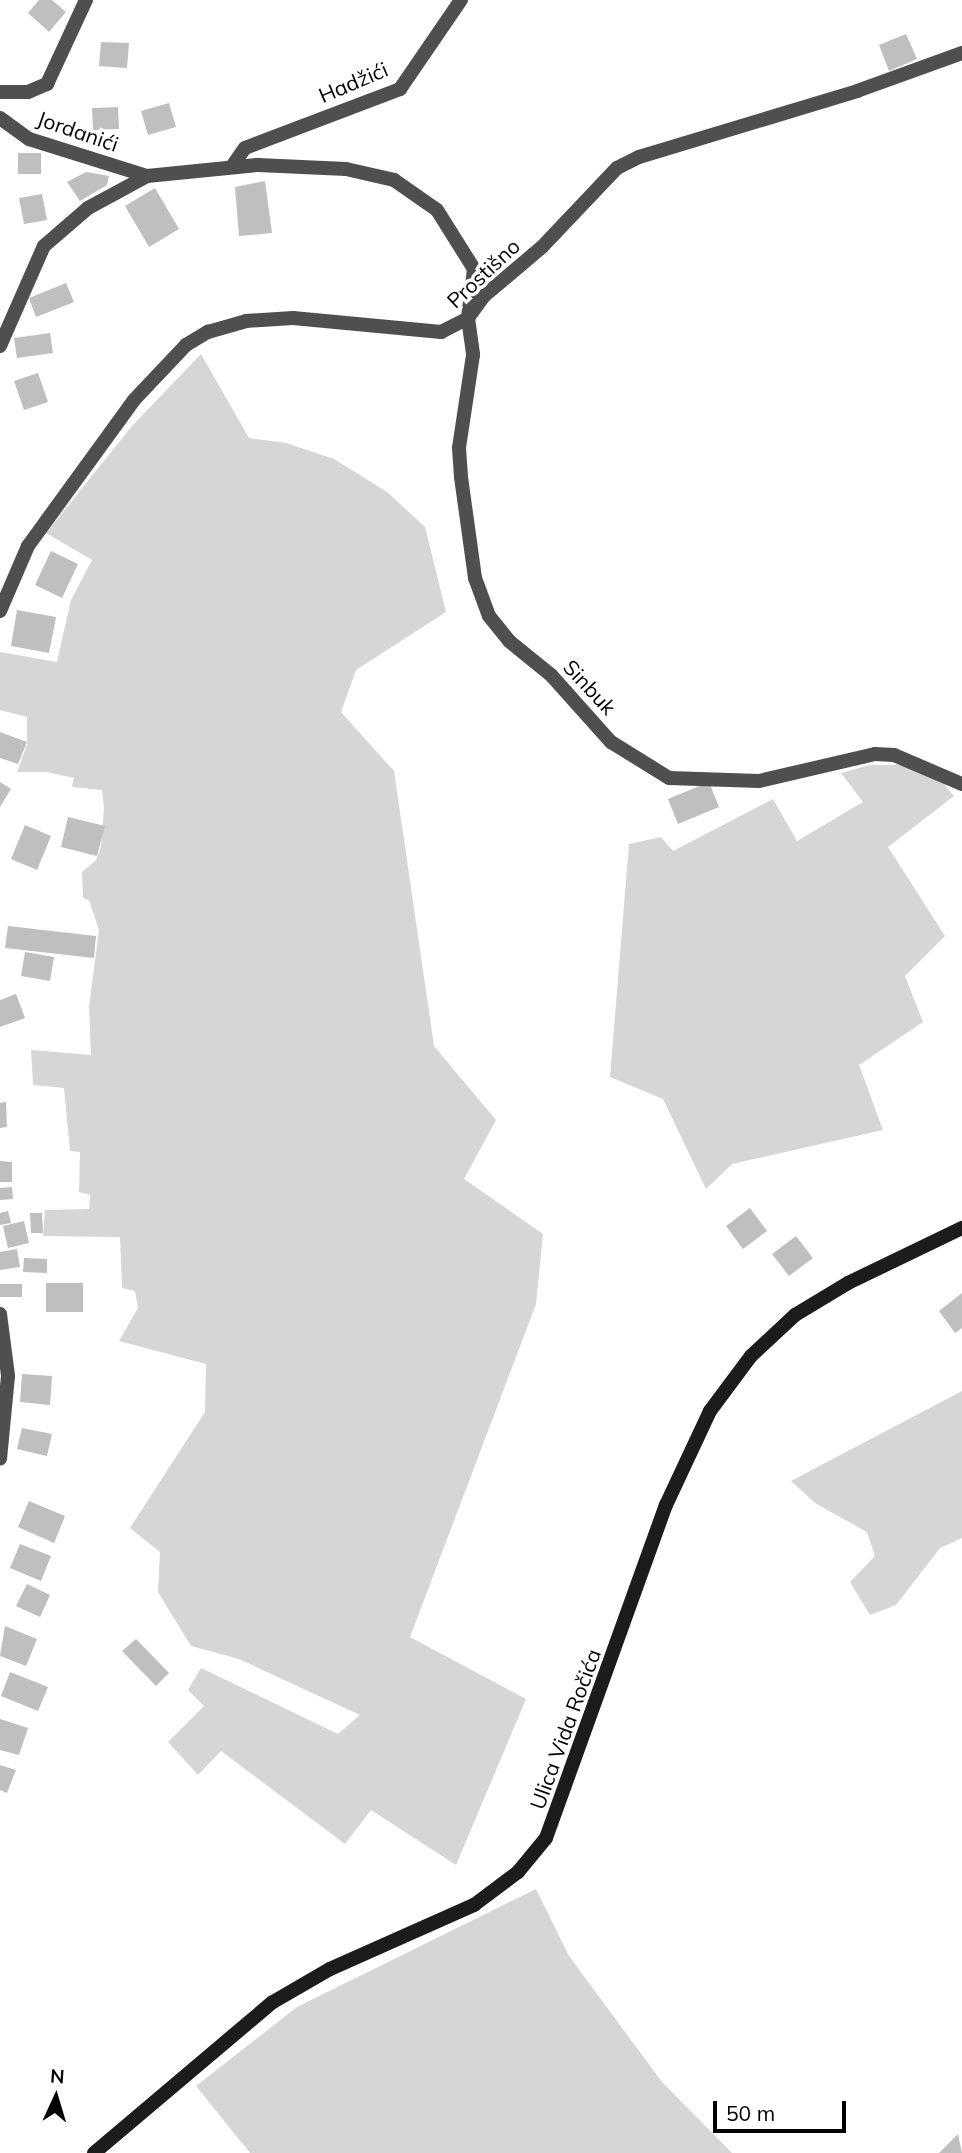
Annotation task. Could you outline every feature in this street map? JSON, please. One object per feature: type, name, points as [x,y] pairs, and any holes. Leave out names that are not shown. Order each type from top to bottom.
[{"type":"main road","name":"Ulica Vida Ročića","points":[[94,2153],[273,2002],[330,1969],[474,1905],[518,1872],[547,1838],[666,1505],[710,1410],[751,1356],[794,1315],[848,1283],[962,1228]]},
{"type":"street","points":[[0,92],[28,92],[47,84],[86,0]]},
{"type":"street","name":"Hadžići","points":[[233,165],[244,148],[400,89],[461,0]]},
{"type":"street","name":"Prostišno","points":[[0,611],[28,546],[134,400],[186,345],[246,321],[293,318],[441,332],[468,318],[484,296],[542,247],[617,168],[639,157],[858,92],[962,53]]},
{"type":"street","name":"Jordanići","points":[[0,118],[29,139],[147,176]]},
{"type":"street","name":"Sinbuk","points":[[147,176],[233,165],[346,169],[394,180],[437,210],[474,269],[468,318],[472,355],[458,448],[475,578],[489,616],[509,641],[551,675],[611,742],[670,778],[690,781],[759,781],[875,754],[894,755],[962,784]]},
{"type":"street","points":[[0,346],[44,246],[79,214],[147,176]]},
{"type":"street","points":[[0,1314],[8,1376],[0,1459]]},
{"type":"shaded area","points":[[201,354],[249,438],[286,443],[334,459],[387,492],[425,527],[446,612],[356,670],[341,712],[394,771],[434,1046],[496,1120],[464,1179],[543,1234],[536,1304],[410,1637],[526,1699],[456,1865],[371,1810],[345,1844],[221,1751],[198,1775],[168,1742],[204,1706],[188,1690],[201,1668],[338,1734],[360,1715],[239,1659],[191,1646],[158,1592],[160,1552],[130,1528],[205,1412],[206,1364],[119,1341],[138,1308],[135,1291],[122,1288],[120,1237],[43,1236],[45,1210],[89,1209],[90,1195],[79,1192],[80,1152],[70,1151],[64,1088],[33,1085],[31,1050],[91,1055],[89,1007],[99,930],[89,900],[83,898],[82,872],[96,860],[101,847],[104,808],[102,790],[72,787],[74,778],[47,772],[17,772],[27,745],[27,717],[0,710],[0,652],[57,662],[71,600],[92,560],[46,533],[132,426]]},
{"type":"shaded area","points":[[870,765],[902,765],[940,779],[954,796],[888,847],[945,936],[905,976],[923,1022],[859,1065],[883,1130],[732,1164],[706,1189],[663,1099],[610,1077],[629,844],[661,837],[673,851],[773,799],[797,841],[863,802],[841,773]]},
{"type":"shaded area","points":[[962,1391],[962,1538],[940,1548],[896,1605],[870,1615],[850,1582],[875,1556],[867,1532],[815,1503],[791,1481]]},
{"type":"shaded area","points":[[536,1889],[569,1956],[662,2082],[732,2153],[250,2153],[196,2086],[297,2007]]},
{"type":"building","points":[[39,0],[52,0],[66,12],[49,32],[28,13]]},
{"type":"building","points":[[906,34],[917,59],[889,71],[879,45]]},
{"type":"building","points":[[101,42],[129,43],[127,68],[99,66]]},
{"type":"building","points":[[169,103],[176,127],[148,135],[141,111]]},
{"type":"building","points":[[118,107],[119,129],[93,130],[92,108]]},
{"type":"building","points":[[18,153],[41,153],[41,174],[18,174]]},
{"type":"building","points":[[86,172],[109,176],[107,185],[80,201],[67,182]]},
{"type":"building","points":[[265,181],[272,233],[239,236],[235,187]]},
{"type":"building","points":[[155,188],[179,229],[149,247],[125,206]]},
{"type":"building","points":[[42,194],[47,220],[24,224],[19,198]]},
{"type":"building","points":[[66,283],[74,302],[36,317],[29,298]]},
{"type":"building","points":[[50,333],[53,353],[17,358],[14,338]]},
{"type":"building","points":[[38,373],[48,402],[24,410],[14,381]]},
{"type":"building","points":[[51,551],[78,564],[62,598],[35,585]]},
{"type":"building","points":[[17,610],[56,617],[49,653],[11,646]]},
{"type":"building","points":[[0,732],[27,742],[18,764],[0,758]]},
{"type":"building","points":[[0,782],[11,789],[0,807]]},
{"type":"building","points":[[709,782],[719,807],[678,824],[668,799]]},
{"type":"building","points":[[68,817],[105,826],[97,856],[61,847]]},
{"type":"building","points":[[25,825],[51,836],[37,870],[11,859]]},
{"type":"building","points":[[8,926],[96,936],[94,958],[5,948]]},
{"type":"building","points":[[25,952],[54,957],[50,981],[21,976]]},
{"type":"building","points":[[16,994],[25,1018],[0,1027],[0,1000]]},
{"type":"building","points":[[6,1102],[7,1127],[0,1128],[0,1103]]},
{"type":"building","points":[[0,1161],[12,1162],[12,1182],[0,1182]]},
{"type":"building","points":[[12,1187],[13,1199],[0,1200],[0,1188]]},
{"type":"building","points":[[750,1208],[767,1231],[743,1249],[726,1226]]},
{"type":"building","points":[[8,1211],[11,1223],[0,1225],[0,1213]]},
{"type":"building","points":[[30,1213],[42,1213],[43,1233],[31,1233]]},
{"type":"building","points":[[24,1221],[29,1243],[8,1248],[3,1226]]},
{"type":"building","points":[[796,1236],[813,1258],[789,1276],[772,1254]]},
{"type":"building","points":[[17,1249],[20,1267],[0,1270],[0,1252]]},
{"type":"building","points":[[24,1258],[47,1259],[47,1273],[23,1272]]},
{"type":"building","points":[[46,1283],[83,1283],[83,1312],[46,1312]]},
{"type":"building","points":[[0,1284],[22,1284],[22,1297],[0,1297]]},
{"type":"building","points":[[962,1293],[962,1328],[955,1333],[939,1311]]},
{"type":"building","points":[[22,1374],[52,1376],[50,1405],[20,1402]]},
{"type":"building","points":[[22,1428],[52,1434],[47,1456],[17,1449]]},
{"type":"building","points":[[29,1501],[65,1516],[54,1543],[18,1527]]},
{"type":"building","points":[[20,1544],[51,1556],[41,1581],[10,1568]]},
{"type":"building","points":[[27,1584],[50,1595],[40,1617],[16,1606]]},
{"type":"building","points":[[5,1626],[37,1639],[26,1666],[0,1656]]},
{"type":"building","points":[[136,1639],[169,1673],[156,1686],[122,1651]]},
{"type":"building","points":[[10,1672],[48,1687],[38,1711],[1,1696]]},
{"type":"building","points":[[0,1719],[28,1728],[19,1755],[0,1750]]},
{"type":"building","points":[[0,1765],[16,1770],[7,1793],[0,1790]]},
{"type":"building","points":[[958,2134],[962,2153],[939,2153]]}]
